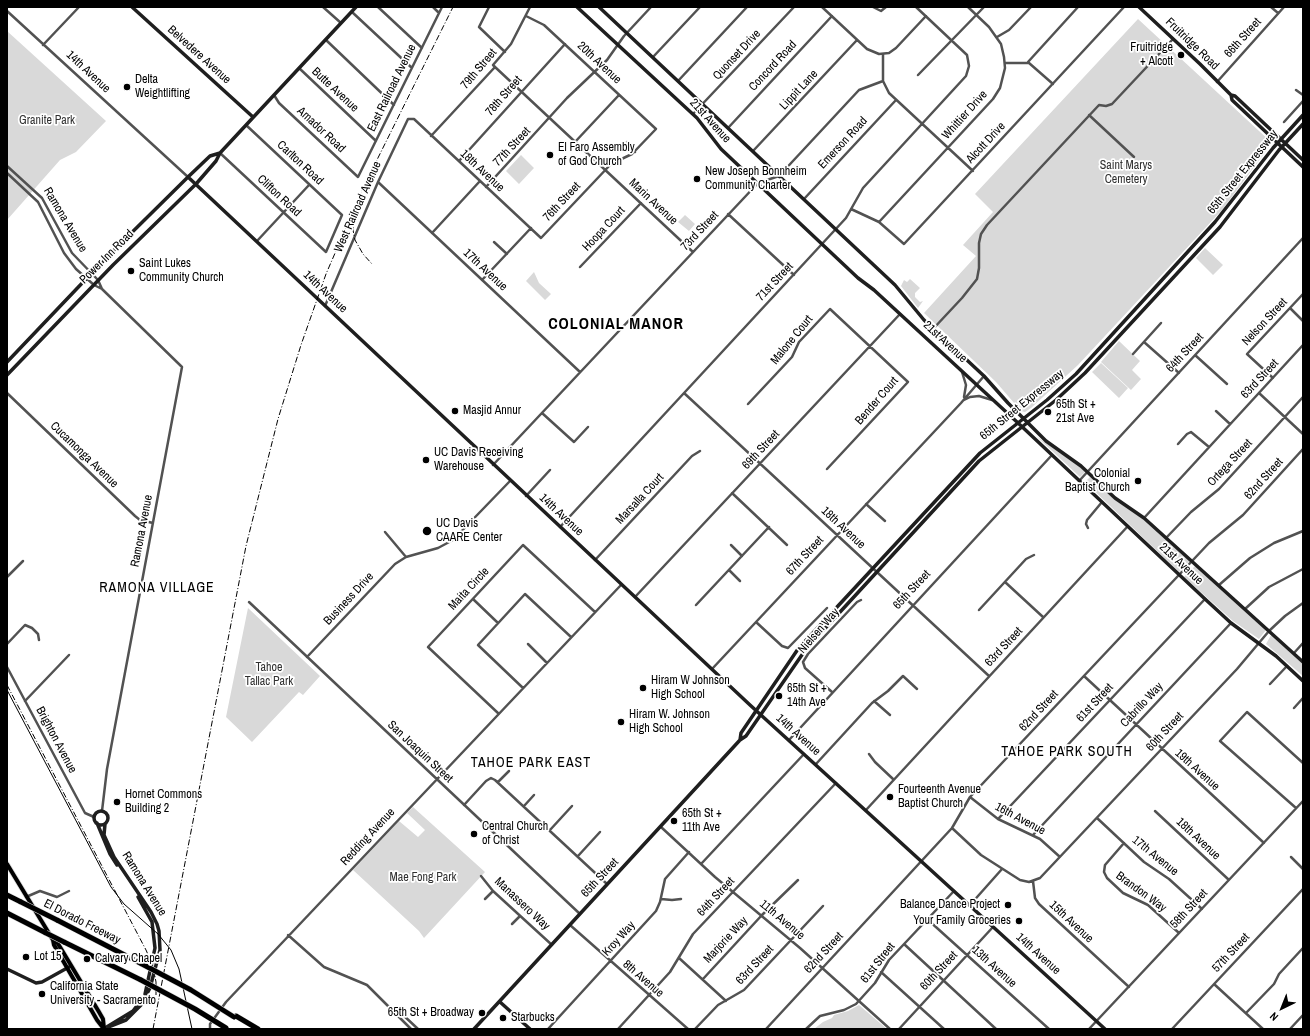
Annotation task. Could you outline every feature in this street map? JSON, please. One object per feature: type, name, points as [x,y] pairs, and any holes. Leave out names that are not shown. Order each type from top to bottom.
[{"type":"highway","name":"El Dorado Freeway","points":[[7,896],[142,964],[235,1017]]},
{"type":"highway","points":[[7,913],[141,980],[195,1009],[225,1029]]},
{"type":"highway","points":[[7,917],[31,926]]},
{"type":"highway","points":[[235,1017],[251,1029]]},
{"type":"highway","points":[[235,1017],[258,1029]]},
{"type":"main road","name":"Belvedere Avenue","points":[[132,7],[253,117]]},
{"type":"main road","name":"Power Inn Road","points":[[7,375],[98,280],[196,184],[216,162],[220,152],[356,7]]},
{"type":"main road","name":"Fruitridge Road","points":[[1139,7],[1216,82],[1231,95],[1236,96],[1303,160]]},
{"type":"main road","name":"21st Avenue","points":[[601,8],[895,285],[933,329],[984,376],[1023,418],[1051,445],[1088,472],[1115,498],[1144,518],[1303,662]]},
{"type":"main road","name":"21st Avenue","points":[[579,9],[693,114],[721,149],[822,244],[1022,426],[1204,599],[1231,623],[1259,644],[1303,681]]},
{"type":"main road","name":"Fruitridge Road","points":[[1231,95],[1232,100],[1303,167]]},
{"type":"main road","name":"65th Street Expressway","points":[[756,711],[798,649],[980,453],[1017,422],[1047,400],[1076,374],[1215,222],[1281,139],[1303,115]]},
{"type":"main road","name":"65th Street Expressway","points":[[761,715],[802,653],[980,461],[1062,395],[1090,367],[1220,227],[1285,143],[1303,124]]},
{"type":"main road","name":"Power Inn Road","points":[[7,362],[87,278],[188,177],[210,156],[220,152]]},
{"type":"main road","name":"14th Avenue","points":[[188,177],[756,711],[816,764],[1105,1029]]},
{"type":"main road","name":"65th Street","points":[[740,740],[741,733],[756,711]]},
{"type":"main road","name":"65th Street","points":[[474,1029],[740,740],[746,736],[761,715]]},
{"type":"main road","points":[[94,817],[96,812],[102,810]]},
{"type":"main road","name":"Ramona Avenue","points":[[102,810],[108,815],[104,835],[114,856],[151,912],[157,924],[160,950],[150,988],[141,1006],[126,1020],[104,1029]]},
{"type":"main road","name":"Ramona Avenue","points":[[94,817],[110,854],[146,910],[154,929],[155,948],[148,985],[142,1000],[128,1014],[109,1024],[104,1029]]},
{"type":"main road","points":[[97,823],[105,824]]},
{"type":"main road","points":[[7,864],[53,940],[58,942],[69,967],[103,1019],[104,1029]]},
{"type":"main road","points":[[7,969],[36,983],[42,982],[69,967]]},
{"type":"main road","points":[[500,1002],[530,1029]]},
{"type":"street","points":[[43,44],[79,7]]},
{"type":"street","points":[[323,7],[341,23]]},
{"type":"street","points":[[378,7],[422,48]]},
{"type":"street","points":[[433,7],[439,13]]},
{"type":"street","name":"East Railroad Avenue","points":[[358,177],[442,7]]},
{"type":"street","points":[[489,7],[479,27],[505,52]]},
{"type":"street","name":"79th Street","points":[[431,136],[495,67],[493,65],[511,44],[530,7]]},
{"type":"street","name":"77th Street","points":[[486,187],[572,93],[607,60],[627,33],[651,7]]},
{"type":"street","points":[[653,57],[700,7]]},
{"type":"street","points":[[678,81],[747,7]]},
{"type":"street","name":"Quonset Drive","points":[[693,114],[794,7]]},
{"type":"street","points":[[822,7],[871,52],[882,54],[896,48],[926,16]]},
{"type":"street","points":[[873,7],[881,11],[886,7]]},
{"type":"street","name":"71st Street","points":[[559,527],[836,229],[851,209],[860,191],[966,76],[969,70],[967,55],[916,7]]},
{"type":"street","name":"Whittier Drive","points":[[879,222],[997,93],[1002,83],[1005,64],[1003,50],[997,37],[968,7]]},
{"type":"street","points":[[918,75],[984,7]]},
{"type":"street","points":[[997,37],[1009,30],[1032,7]]},
{"type":"street","points":[[1005,64],[1028,62],[1078,7]]},
{"type":"street","name":"Alcott Drive","points":[[851,209],[879,222],[904,244],[1124,7]]},
{"type":"street","points":[[1271,7],[1278,13]]},
{"type":"street","name":"66th Street","points":[[1216,82],[1284,7]]},
{"type":"street","name":"14th Avenue","points":[[7,11],[188,177]]},
{"type":"street","points":[[352,12],[412,68]]},
{"type":"street","name":"20th Avenue","points":[[526,16],[544,25],[655,129]]},
{"type":"street","name":"Concord Road","points":[[728,128],[832,16]]},
{"type":"street","points":[[933,329],[974,285],[979,268],[979,243],[981,234],[987,225],[1099,105],[1106,106],[1112,104],[1173,39]]},
{"type":"street","points":[[326,40],[394,105]]},
{"type":"street","name":"Lippit Lane","points":[[753,151],[857,40]]},
{"type":"street","name":"78th Street","points":[[459,161],[565,44]]},
{"type":"street","points":[[882,54],[883,81],[886,90],[972,171]]},
{"type":"street","points":[[1028,62],[1053,84]]},
{"type":"street","name":"Marin Avenue","points":[[495,67],[693,252]]},
{"type":"street","name":"Butte Avenue","points":[[299,68],[376,141]]},
{"type":"street","name":"73rd Street","points":[[493,465],[758,183],[779,176],[855,93],[865,87],[883,81]]},
{"type":"street","points":[[1296,90],[1303,95]]},
{"type":"street","name":"Amador Road","points":[[274,95],[279,103],[358,177]]},
{"type":"street","points":[[575,142],[619,95]]},
{"type":"street","name":"Emerson Road","points":[[804,199],[896,100]]},
{"type":"street","points":[[1284,122],[1303,101]]},
{"type":"street","points":[[1090,115],[1134,157]]},
{"type":"street","name":"18th Avenue","points":[[411,118],[541,238]]},
{"type":"street","name":"West Railroad Avenue","points":[[325,306],[378,182],[406,122],[411,118]]},
{"type":"street","name":"Carlton Road","points":[[246,125],[342,214],[326,252]]},
{"type":"street","name":"76th Street","points":[[541,238],[605,170],[614,162],[635,152],[655,129]]},
{"type":"street","points":[[627,142],[635,152]]},
{"type":"street","name":"Clifton Road","points":[[220,152],[326,252]]},
{"type":"street","name":"Ramona Avenue","points":[[7,166],[42,198],[72,253],[98,280],[102,289]]},
{"type":"street","name":"Ramona Avenue","points":[[7,174],[38,202],[64,253],[94,285],[102,289],[182,367],[108,763],[102,810]]},
{"type":"street","points":[[432,233],[480,181]]},
{"type":"street","name":"17th Avenue","points":[[378,182],[580,372]]},
{"type":"street","points":[[257,241],[310,184]]},
{"type":"street","name":"Hoopa Court","points":[[580,267],[640,203]]},
{"type":"street","points":[[728,214],[794,275]]},
{"type":"street","name":"76th Street","points":[[482,280],[531,228]]},
{"type":"street","name":"64th Street","points":[[1079,481],[1303,238]]},
{"type":"street","points":[[494,242],[507,254]]},
{"type":"street","name":"Nelson Street","points":[[1273,378],[1247,354],[1303,294]]},
{"type":"street","points":[[1290,308],[1303,321]]},
{"type":"street","name":"Malone Court","points":[[748,404],[792,357],[799,342],[830,309],[870,347]]},
{"type":"street","name":"69th Street","points":[[635,597],[900,314]]},
{"type":"street","points":[[1133,354],[1161,323]]},
{"type":"street","points":[[1144,342],[1179,373]]},
{"type":"street","name":"63rd Street","points":[[1144,518],[1303,345]]},
{"type":"street","name":"Bender Court","points":[[827,469],[908,382],[870,347]]},
{"type":"street","points":[[1195,355],[1226,384]]},
{"type":"street","name":"67th Street","points":[[960,403],[966,388],[966,381],[962,371]]},
{"type":"street","name":"67th Street","points":[[712,669],[984,376]]},
{"type":"street","name":"18th Avenue","points":[[684,392],[989,676]]},
{"type":"street","name":"Cucamonga Avenue","points":[[7,393],[135,516],[140,520],[153,523]]},
{"type":"street","points":[[1259,393],[1303,434]]},
{"type":"street","name":"67th Street","points":[[960,403],[975,396],[992,400]]},
{"type":"street","name":"Ortega Street","points":[[1166,538],[1191,512],[1219,489],[1303,397]]},
{"type":"street","points":[[1216,411],[1230,424]]},
{"type":"street","points":[[542,413],[574,442],[588,427]]},
{"type":"street","points":[[1178,444],[1187,434],[1191,432],[1209,447]]},
{"type":"street","name":"62nd Street","points":[[766,1029],[952,828],[970,797],[1213,539],[1243,515],[1303,450]]},
{"type":"street","name":"Marsalla Court","points":[[595,560],[692,456],[700,451]]},
{"type":"street","name":"65th Street","points":[[788,740],[1052,455]]},
{"type":"street","points":[[526,496],[550,470]]},
{"type":"street","name":"Business Drive","points":[[308,657],[395,564],[406,556],[438,548],[453,540],[510,481]]},
{"type":"street","points":[[732,493],[787,545]]},
{"type":"street","points":[[1088,528],[1086,524],[1087,520],[1102,502]]},
{"type":"street","points":[[866,504],[885,521]]},
{"type":"street","name":"63rd Street","points":[[866,810],[1128,526]]},
{"type":"street","points":[[696,605],[768,527]]},
{"type":"street","points":[[1218,585],[1238,566],[1261,550],[1303,531]]},
{"type":"street","points":[[386,532],[406,556]]},
{"type":"street","name":"Maita Circle","points":[[499,714],[428,647],[523,545],[595,612]]},
{"type":"street","points":[[731,545],[742,556]]},
{"type":"street","points":[[979,610],[1026,559],[1034,555]]},
{"type":"street","points":[[7,577],[23,561]]},
{"type":"street","points":[[729,570],[740,581]]},
{"type":"street","points":[[1245,609],[1269,587],[1303,570]]},
{"type":"street","points":[[1005,582],[1043,618]]},
{"type":"street","name":"Redding Avenue","points":[[210,1029],[210,1024],[226,1002],[621,585]]},
{"type":"street","points":[[523,688],[478,645],[525,594],[571,637]]},
{"type":"street","points":[[473,599],[498,623]]},
{"type":"street","name":"61st Street","points":[[998,819],[1204,599]]},
{"type":"street","name":"Nielsen Way","points":[[832,692],[805,668],[804,662],[808,654],[857,602],[861,600]]},
{"type":"street","name":"San Joaquin Street","points":[[249,602],[580,914]]},
{"type":"street","name":"60th Street","points":[[1033,881],[1042,876],[1097,818],[1259,644],[1269,631],[1285,616],[1303,603]]},
{"type":"street","points":[[756,622],[782,646],[788,648],[827,608]]},
{"type":"street","name":"Cabrillo Way","points":[[1033,835],[1231,623]]},
{"type":"street","points":[[7,644],[25,625],[32,628],[38,634],[39,640]]},
{"type":"street","points":[[1294,653],[1303,643]]},
{"type":"street","points":[[528,644],[548,663]]},
{"type":"street","points":[[25,701],[69,655]]},
{"type":"street","points":[[1270,684],[1286,666]]},
{"type":"street","name":"Brighton Avenue","points":[[7,667],[85,813],[94,817]]},
{"type":"street","points":[[816,764],[874,701],[888,692],[903,676],[917,689]]},
{"type":"street","name":"19th Avenue","points":[[1084,676],[1264,843]]},
{"type":"street","points":[[1294,708],[1303,698]]},
{"type":"street","points":[[874,701],[890,716]]},
{"type":"street","points":[[1296,808],[1220,741],[1247,712],[1303,762]]},
{"type":"street","points":[[701,864],[804,754]]},
{"type":"street","points":[[870,754],[874,762],[893,780]]},
{"type":"street","points":[[498,782],[509,771]]},
{"type":"street","points":[[464,805],[489,779],[493,779],[608,884]]},
{"type":"street","name":"64th Street","points":[[618,1029],[670,972],[690,938],[836,783]]},
{"type":"street","points":[[524,806],[534,795]]},
{"type":"street","name":"16th Avenue","points":[[970,797],[998,819],[1033,835],[1047,844],[1060,857]]},
{"type":"street","name":"58th Street","points":[[1089,1029],[1303,801]]},
{"type":"street","points":[[550,830],[572,806]]},
{"type":"street","name":"18th Avenue","points":[[1154,811],[1229,880]]},
{"type":"street","name":"17th Avenue","points":[[1097,818],[1148,865],[1169,879],[1202,909]]},
{"type":"street","name":"11th Avenue","points":[[661,826],[701,864],[823,968],[890,1029]]},
{"type":"street","points":[[952,828],[978,852],[1002,869],[1022,881],[1033,881]]},
{"type":"street","points":[[578,856],[600,832]]},
{"type":"street","name":"Brandon Way","points":[[1124,843],[1106,864],[1104,872],[1107,878],[1123,893],[1148,905],[1179,933]]},
{"type":"street","name":"Kroy Way","points":[[548,1029],[611,962],[656,911],[661,899],[665,879],[689,852]]},
{"type":"street","points":[[1291,857],[1303,869]]},
{"type":"street","points":[[970,905],[1002,869]]},
{"type":"street","name":"Manassero Way","points":[[481,876],[493,890],[552,945]]},
{"type":"street","name":"Marjorie Way","points":[[703,979],[762,915],[798,880]]},
{"type":"street","name":"15th Avenue","points":[[1033,881],[1035,898],[1039,904],[1129,987]]},
{"type":"street","points":[[485,899],[493,890]]},
{"type":"street","name":"61st Street","points":[[806,1029],[820,1016],[846,1009],[859,1001],[875,983],[887,963],[954,890]]},
{"type":"street","name":"57th Street","points":[[1172,1029],[1303,890]]},
{"type":"street","points":[[26,897],[40,891],[57,897],[69,891]]},
{"type":"street","points":[[661,899],[681,899]]},
{"type":"street","name":"63rd Street","points":[[695,1029],[714,1009],[744,990],[823,906]]},
{"type":"street","points":[[512,924],[520,916]]},
{"type":"street","name":"13th Avenue","points":[[928,919],[1049,1029]]},
{"type":"street","name":"8th Avenue","points":[[570,925],[688,1029]]},
{"type":"street","name":"60th Street","points":[[899,1029],[993,927]]},
{"type":"street","points":[[288,936],[324,967],[366,986],[396,1012],[402,1014],[418,1029]]},
{"type":"street","points":[[904,944],[996,1029]]},
{"type":"street","points":[[1246,1013],[1274,984],[1280,974],[1303,948]]},
{"type":"street","points":[[679,957],[726,1001]]},
{"type":"street","points":[[881,972],[944,1029]]},
{"type":"street","points":[[1214,984],[1263,1029]]},
{"type":"street","points":[[396,1012],[399,1018],[411,1029]]},
{"type":"street","points":[[1290,1029],[1303,1015]]},
{"type":"green space","name":"Saint Marys Cemetery","points":[[1138,19],[1272,143],[1222,210],[1078,365],[1031,408],[1025,412],[1021,411],[996,382],[924,313],[976,256],[963,245],[993,212],[975,194]]},
{"type":"green space","name":"Granite Park","points":[[7,31],[106,121],[76,152],[60,160],[7,220]]},
{"type":"green space","points":[[521,155],[534,168],[519,184],[506,171]]},
{"type":"green space","points":[[685,215],[695,224],[689,231],[678,222]]},
{"type":"green space","points":[[1205,248],[1223,265],[1213,275],[1196,258]]},
{"type":"green space","points":[[534,272],[539,283],[551,294],[545,300],[526,281]]},
{"type":"green space","points":[[910,279],[920,288],[915,293],[915,297],[920,302],[923,301],[918,308],[901,286],[904,280],[907,282]]},
{"type":"green space","points":[[1119,341],[1140,361],[1132,370],[1141,379],[1131,390],[1101,362]]},
{"type":"green space","points":[[1101,363],[1128,388],[1119,398],[1092,372]]},
{"type":"green space","points":[[1036,436],[1080,467],[1085,472],[1080,477]]},
{"type":"green space","points":[[1090,477],[1114,499],[1143,519],[1190,561],[1179,572],[1085,482]]},
{"type":"green space","points":[[1195,566],[1266,630],[1259,639],[1233,621],[1184,577]]},
{"type":"green space","name":"Tahoe Tallac Park","points":[[248,608],[320,676],[303,695],[299,692],[252,742],[226,717]]},
{"type":"green space","points":[[1271,635],[1303,664],[1303,676],[1266,644]]},
{"type":"green space","name":"Mae Fong Park","points":[[413,807],[485,872],[424,938],[419,931],[353,870],[399,821],[418,837],[425,830],[407,813]]},
{"type":"green space","points":[[859,1005],[887,1029],[814,1029],[823,1022],[832,1018],[834,1015],[848,1011]]},
{"type":"tram line","points":[[7,690],[111,887],[124,904],[158,934],[171,950],[179,969],[192,1029]]},
{"type":"railway","points":[[153,1029],[246,546],[278,419],[301,345],[326,274],[365,184],[453,7]]},
{"type":"railway","points":[[354,216],[353,230],[355,240],[363,254],[372,264]]},
{"type":"railway","points":[[7,685],[146,950],[153,966],[156,982],[156,995]]},
{"type":"place","name":"Fruitridge + Alcott","points":[[1181,55]]},
{"type":"place","name":"Delta Weightlifting","points":[[127,87]]},
{"type":"place","name":"El Faro Assembly of God Church","points":[[550,155]]},
{"type":"place","name":"New Joseph Bonnheim Community Charter","points":[[697,179]]},
{"type":"place","name":"Saint Lukes Community Church","points":[[131,271]]},
{"type":"place","name":"Masjid Annur","points":[[455,411]]},
{"type":"place","name":"65th St + 21st Ave","points":[[1048,412]]},
{"type":"place","name":"UC Davis Receiving Warehouse","points":[[426,460]]},
{"type":"place","name":"Colonial Baptist Church","points":[[1138,481]]},
{"type":"place","name":"UC Davis CAARE Center","points":[[427,531]]},
{"type":"place","name":"Hiram W Johnson High School","points":[[643,688]]},
{"type":"place","name":"65th St + 14th Ave","points":[[779,696]]},
{"type":"place","name":"Hiram W. Johnson High School","points":[[621,722]]},
{"type":"place","name":"Fourteenth Avenue Baptist Church","points":[[890,797]]},
{"type":"place","name":"Hornet Commons Building 2","points":[[117,802]]},
{"type":"place","name":"65th St + 11th Ave","points":[[674,821]]},
{"type":"place","name":"Central Church of Christ","points":[[474,834]]},
{"type":"place","name":"Balance Dance Project","points":[[1008,905]]},
{"type":"place","name":"Your Family Groceries","points":[[1019,921]]},
{"type":"place","name":"Lot 15","points":[[26,957]]},
{"type":"place","name":"Calvary Chapel","points":[[87,959]]},
{"type":"place","name":"California State University - Sacramento","points":[[42,994]]},
{"type":"place","name":"65th St + Broadway","points":[[482,1013]]},
{"type":"place","name":"Starbucks","points":[[503,1018]]},
{"type":"district","name":"COLONIAL MANOR","points":[[616,325]]},
{"type":"district","name":"RAMONA VILLAGE","points":[[157,588]]},
{"type":"district","name":"TAHOE PARK SOUTH","points":[[1067,752]]},
{"type":"district","name":"TAHOE PARK EAST","points":[[531,763]]}]
